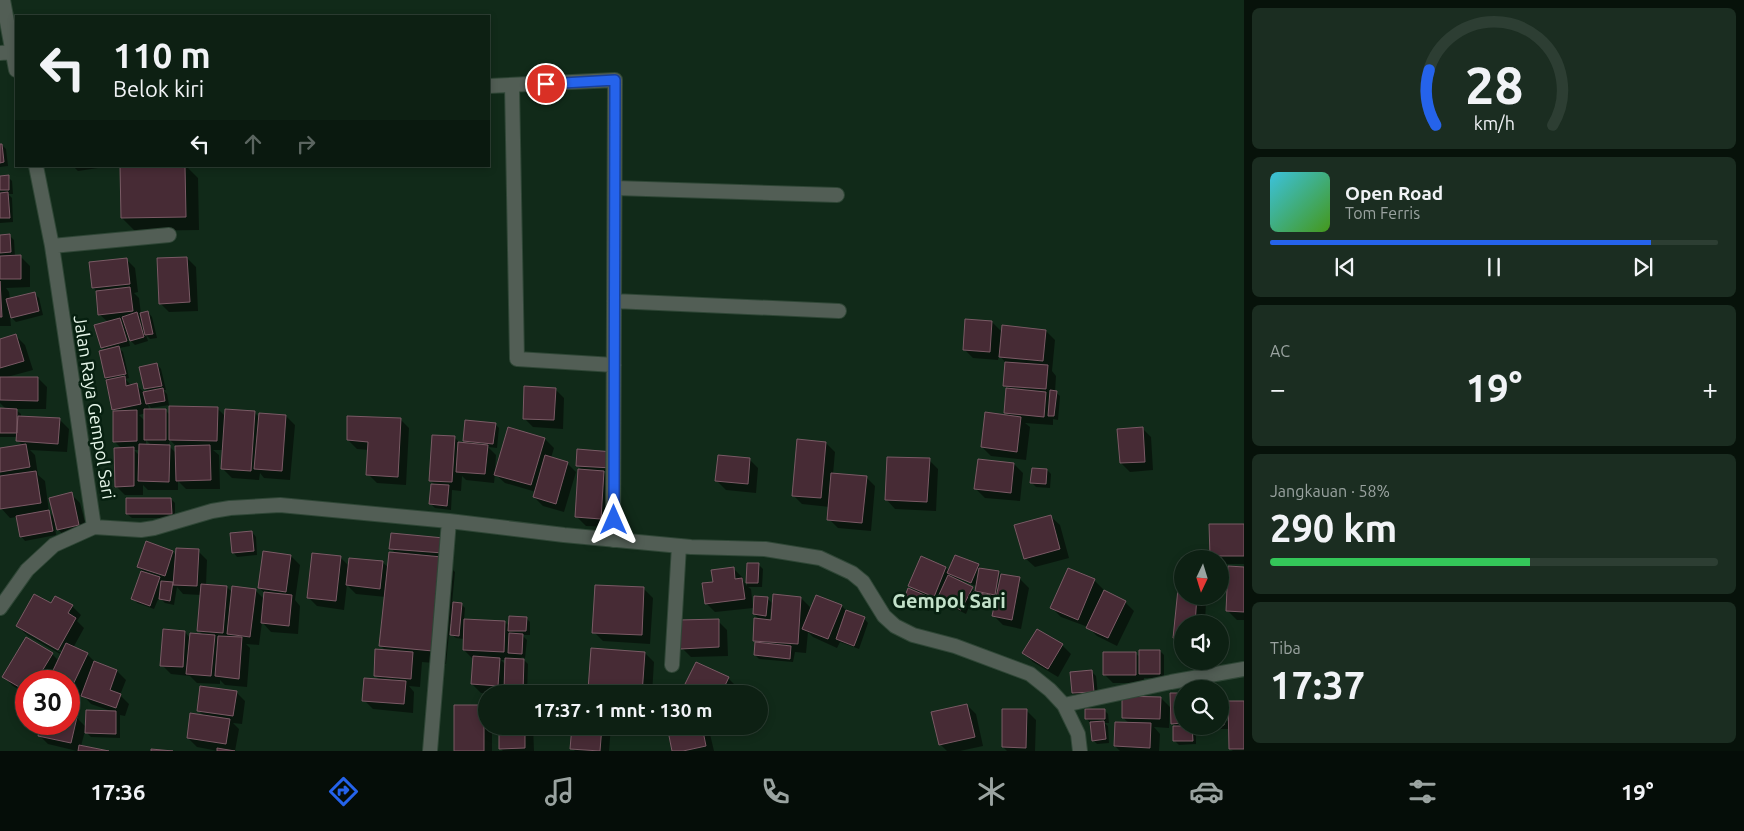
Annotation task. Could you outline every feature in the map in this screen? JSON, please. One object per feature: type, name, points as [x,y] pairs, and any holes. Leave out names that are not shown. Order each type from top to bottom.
[{"type":"street","points":[[3,0],[6,53],[15,68]]},
{"type":"street","points":[[490,86],[615,80],[614,540]]},
{"type":"street","points":[[512,85],[517,359],[614,365]]},
{"type":"street","name":"Jalan Raya Gempol Sari","points":[[36,167],[52,246],[94,527]]},
{"type":"street","points":[[615,188],[837,195]]},
{"type":"street","points":[[52,246],[169,235]]},
{"type":"street","points":[[614,301],[838,311]]},
{"type":"street","points":[[0,608],[27,570],[54,545],[94,527],[141,530],[230,508],[280,505],[680,546],[739,550],[765,549],[820,558],[836,564],[852,572],[863,582],[884,616],[895,626],[913,635],[955,646],[1030,674],[1050,690],[1064,705],[1078,734],[1080,751]]},
{"type":"street","points":[[430,751],[449,521]]},
{"type":"street","points":[[672,666],[680,546]]},
{"type":"street","points":[[1064,705],[1144,687],[1244,669]]},
{"type":"building","points":[[0,144],[2,144],[4,162],[0,163]]},
{"type":"building","points":[[120,167],[185,167],[186,217],[121,218]]},
{"type":"building","points":[[9,175],[9,190],[0,190],[0,176]]},
{"type":"building","points":[[8,192],[10,218],[0,218],[0,193]]},
{"type":"building","points":[[10,234],[11,252],[0,253],[0,235]]},
{"type":"building","points":[[21,255],[21,279],[0,279],[0,256]]},
{"type":"building","points":[[187,257],[190,302],[159,304],[157,258]]},
{"type":"building","points":[[127,258],[130,284],[92,288],[89,262]]},
{"type":"building","points":[[0,281],[2,317],[0,317]]},
{"type":"building","points":[[130,287],[133,311],[98,315],[96,291]]},
{"type":"building","points":[[35,292],[39,311],[11,318],[6,299]]},
{"type":"building","points":[[148,311],[153,334],[145,335],[140,313]]},
{"type":"building","points":[[137,312],[144,337],[130,341],[122,317]]},
{"type":"building","points":[[120,318],[127,341],[101,348],[94,325]]},
{"type":"building","points":[[965,319],[992,321],[990,352],[963,350]]},
{"type":"building","points":[[1002,325],[1046,330],[1043,361],[999,357]]},
{"type":"building","points":[[16,334],[24,361],[0,368],[0,339]]},
{"type":"building","points":[[119,346],[126,374],[105,378],[99,351]]},
{"type":"building","points":[[1005,362],[1048,365],[1046,389],[1003,386]]},
{"type":"building","points":[[157,363],[162,386],[144,389],[139,367]]},
{"type":"building","points":[[125,376],[126,386],[137,383],[141,404],[112,410],[106,380]]},
{"type":"building","points":[[0,377],[38,377],[38,401],[0,400]]},
{"type":"building","points":[[524,386],[556,388],[554,420],[523,419]]},
{"type":"building","points":[[163,388],[165,401],[146,404],[143,392]]},
{"type":"building","points":[[1006,388],[1046,392],[1044,417],[1004,413]]},
{"type":"building","points":[[1050,390],[1057,391],[1054,416],[1048,416]]},
{"type":"building","points":[[169,406],[218,407],[217,441],[169,440]]},
{"type":"building","points":[[0,408],[17,409],[17,433],[0,433]]},
{"type":"building","points":[[144,409],[166,409],[166,440],[144,440]]},
{"type":"building","points":[[225,409],[255,411],[251,471],[221,469]]},
{"type":"building","points":[[137,410],[137,441],[113,442],[113,411]]},
{"type":"building","points":[[985,412],[1021,417],[1017,452],[981,447]]},
{"type":"building","points":[[259,413],[286,415],[282,471],[254,469]]},
{"type":"building","points":[[18,416],[60,418],[58,444],[16,441]]},
{"type":"building","points":[[347,416],[401,418],[398,477],[366,475],[368,442],[347,440]]},
{"type":"building","points":[[465,420],[496,423],[493,444],[463,441]]},
{"type":"building","points":[[508,427],[545,438],[531,485],[494,475]]},
{"type":"building","points":[[1143,427],[1145,462],[1120,463],[1117,429]]},
{"type":"building","points":[[432,435],[455,436],[452,482],[429,481]]},
{"type":"building","points":[[797,439],[826,442],[821,498],[792,496]]},
{"type":"building","points":[[458,442],[488,445],[485,474],[456,472]]},
{"type":"building","points":[[26,444],[30,467],[0,472],[0,448]]},
{"type":"building","points":[[139,444],[170,445],[169,482],[138,481]]},
{"type":"building","points":[[210,445],[211,480],[176,481],[175,446]]},
{"type":"building","points":[[134,447],[134,486],[115,487],[114,448]]},
{"type":"building","points":[[577,449],[613,452],[612,468],[576,466]]},
{"type":"building","points":[[545,455],[568,462],[556,504],[533,497]]},
{"type":"building","points":[[718,455],[750,458],[748,484],[715,481]]},
{"type":"building","points":[[887,457],[930,458],[927,502],[885,500]]},
{"type":"building","points":[[978,459],[1014,463],[1011,493],[974,489]]},
{"type":"building","points":[[1032,468],[1047,469],[1046,484],[1030,483]]},
{"type":"building","points":[[578,469],[604,471],[601,519],[575,517]]},
{"type":"building","points":[[36,471],[41,503],[0,509],[0,476]]},
{"type":"building","points":[[831,473],[867,476],[862,523],[827,520]]},
{"type":"building","points":[[431,484],[449,485],[447,506],[429,504]]},
{"type":"building","points":[[72,492],[79,525],[57,530],[49,498]]},
{"type":"building","points":[[126,498],[171,498],[172,514],[126,514]]},
{"type":"building","points":[[49,510],[53,531],[20,537],[16,516]]},
{"type":"building","points":[[1051,515],[1060,549],[1024,559],[1014,525]]},
{"type":"building","points":[[1209,524],[1244,524],[1244,556],[1229,556],[1229,550],[1210,550]]},
{"type":"building","points":[[252,531],[254,551],[232,553],[230,533]]},
{"type":"building","points":[[391,533],[444,538],[443,553],[389,549]]},
{"type":"building","points":[[146,541],[173,551],[165,576],[137,567]]},
{"type":"building","points":[[176,548],[199,549],[197,586],[173,585]]},
{"type":"building","points":[[263,551],[291,555],[286,592],[258,588]]},
{"type":"building","points":[[389,552],[442,557],[433,651],[379,646]]},
{"type":"building","points":[[312,553],[341,556],[336,601],[307,598]]},
{"type":"building","points":[[955,555],[979,564],[971,583],[947,573]]},
{"type":"building","points":[[921,556],[946,567],[934,597],[908,586]]},
{"type":"building","points":[[349,558],[383,561],[380,589],[346,585]]},
{"type":"building","points":[[747,563],[759,563],[758,583],[746,583]]},
{"type":"building","points":[[1229,566],[1244,567],[1244,612],[1226,611],[1226,605],[1229,605]]},
{"type":"building","points":[[734,567],[735,579],[742,578],[745,599],[705,604],[702,583],[713,582],[711,570]]},
{"type":"building","points":[[979,568],[999,571],[995,595],[975,591]]},
{"type":"building","points":[[1068,568],[1095,579],[1078,620],[1050,608]]},
{"type":"building","points":[[141,571],[160,577],[150,606],[131,599]]},
{"type":"building","points":[[1001,574],[1020,577],[1012,620],[992,616]]},
{"type":"building","points":[[948,575],[973,587],[961,610],[937,599]]},
{"type":"building","points":[[161,581],[173,582],[170,601],[159,599]]},
{"type":"building","points":[[201,584],[227,586],[223,633],[197,631]]},
{"type":"building","points":[[595,585],[644,587],[642,635],[592,633]]},
{"type":"building","points":[[232,586],[256,589],[250,637],[227,634]]},
{"type":"building","points":[[908,588],[929,597],[924,608],[904,599]]},
{"type":"building","points":[[1104,590],[1126,601],[1108,638],[1086,628]]},
{"type":"building","points":[[264,592],[292,595],[289,626],[261,623]]},
{"type":"building","points":[[973,592],[990,595],[988,606],[971,603]]},
{"type":"building","points":[[34,594],[51,603],[55,596],[73,605],[68,613],[76,618],[58,650],[16,626]]},
{"type":"building","points":[[773,594],[801,597],[798,644],[753,641],[754,618],[771,620]]},
{"type":"building","points":[[816,595],[842,605],[828,639],[802,629]]},
{"type":"building","points":[[754,596],[768,597],[766,616],[753,614]]},
{"type":"building","points":[[453,602],[462,603],[459,636],[450,635]]},
{"type":"building","points":[[1176,605],[1196,605],[1196,615],[1175,615]]},
{"type":"building","points":[[846,610],[865,617],[854,646],[836,639]]},
{"type":"building","points":[[509,616],[527,617],[526,631],[508,631]]},
{"type":"building","points":[[464,619],[505,621],[504,652],[463,650]]},
{"type":"building","points":[[719,619],[719,647],[680,649],[679,620]]},
{"type":"building","points":[[163,629],[185,631],[183,667],[160,666]]},
{"type":"building","points":[[1037,629],[1063,644],[1048,669],[1022,653]]},
{"type":"building","points":[[190,633],[215,635],[211,676],[186,674]]},
{"type":"building","points":[[509,633],[523,634],[522,654],[508,653]]},
{"type":"building","points":[[218,636],[242,637],[239,679],[215,676]]},
{"type":"building","points":[[26,637],[53,653],[43,670],[15,670],[15,685],[2,677]]},
{"type":"building","points":[[755,642],[791,646],[790,659],[754,655]]},
{"type":"building","points":[[66,643],[88,653],[80,670],[53,670]]},
{"type":"building","points":[[591,648],[645,652],[643,685],[588,685]]},
{"type":"building","points":[[375,649],[413,652],[411,679],[374,676]]},
{"type":"building","points":[[1139,650],[1160,650],[1160,674],[1139,674]]},
{"type":"building","points":[[1103,652],[1136,652],[1136,675],[1103,675]]},
{"type":"building","points":[[473,656],[500,658],[498,685],[471,684]]},
{"type":"building","points":[[505,658],[524,659],[523,685],[504,685]]},
{"type":"building","points":[[94,661],[117,670],[110,690],[121,694],[116,708],[81,696]]},
{"type":"building","points":[[696,662],[729,677],[725,685],[684,685]]},
{"type":"building","points":[[1092,670],[1094,692],[1072,693],[1070,672]]},
{"type":"building","points":[[364,678],[406,681],[404,704],[362,701]]},
{"type":"building","points":[[200,686],[237,691],[233,716],[197,711]]},
{"type":"building","points":[[1170,693],[1174,693],[1174,724],[1171,724]]},
{"type":"building","points":[[1122,696],[1161,697],[1160,719],[1122,718]]},
{"type":"building","points":[[1229,701],[1244,701],[1244,749],[1229,749]]},
{"type":"building","points":[[967,704],[975,737],[939,745],[931,712]]},
{"type":"building","points":[[454,705],[478,705],[478,735],[484,735],[484,751],[454,751]]},
{"type":"building","points":[[1002,709],[1027,709],[1026,748],[1002,747]]},
{"type":"building","points":[[1085,709],[1105,709],[1105,719],[1085,719]]},
{"type":"building","points":[[86,710],[116,711],[116,734],[85,733]]},
{"type":"building","points":[[190,713],[230,719],[226,744],[187,738]]},
{"type":"building","points":[[1104,721],[1106,739],[1092,741],[1090,722]]},
{"type":"building","points":[[1115,722],[1151,723],[1150,748],[1114,746]]},
{"type":"building","points":[[1173,726],[1174,735],[1193,735],[1193,741],[1173,741]]},
{"type":"building","points":[[38,735],[73,735],[71,743]]},
{"type":"building","points":[[499,735],[525,735],[525,748],[499,749]]},
{"type":"building","points":[[571,735],[601,735],[600,751],[570,749]]},
{"type":"building","points":[[669,735],[704,735],[706,746],[683,751],[672,751]]},
{"type":"building","points":[[79,745],[109,751],[78,751]]},
{"type":"building","points":[[217,748],[235,751],[217,751]]},
{"type":"building","points":[[151,749],[173,751],[151,751]]},
{"type":"district","name":"Gempol Sari","points":[[949,600]]},
{"type":"route","points":[[546,84],[615,80],[614,520]]}]
